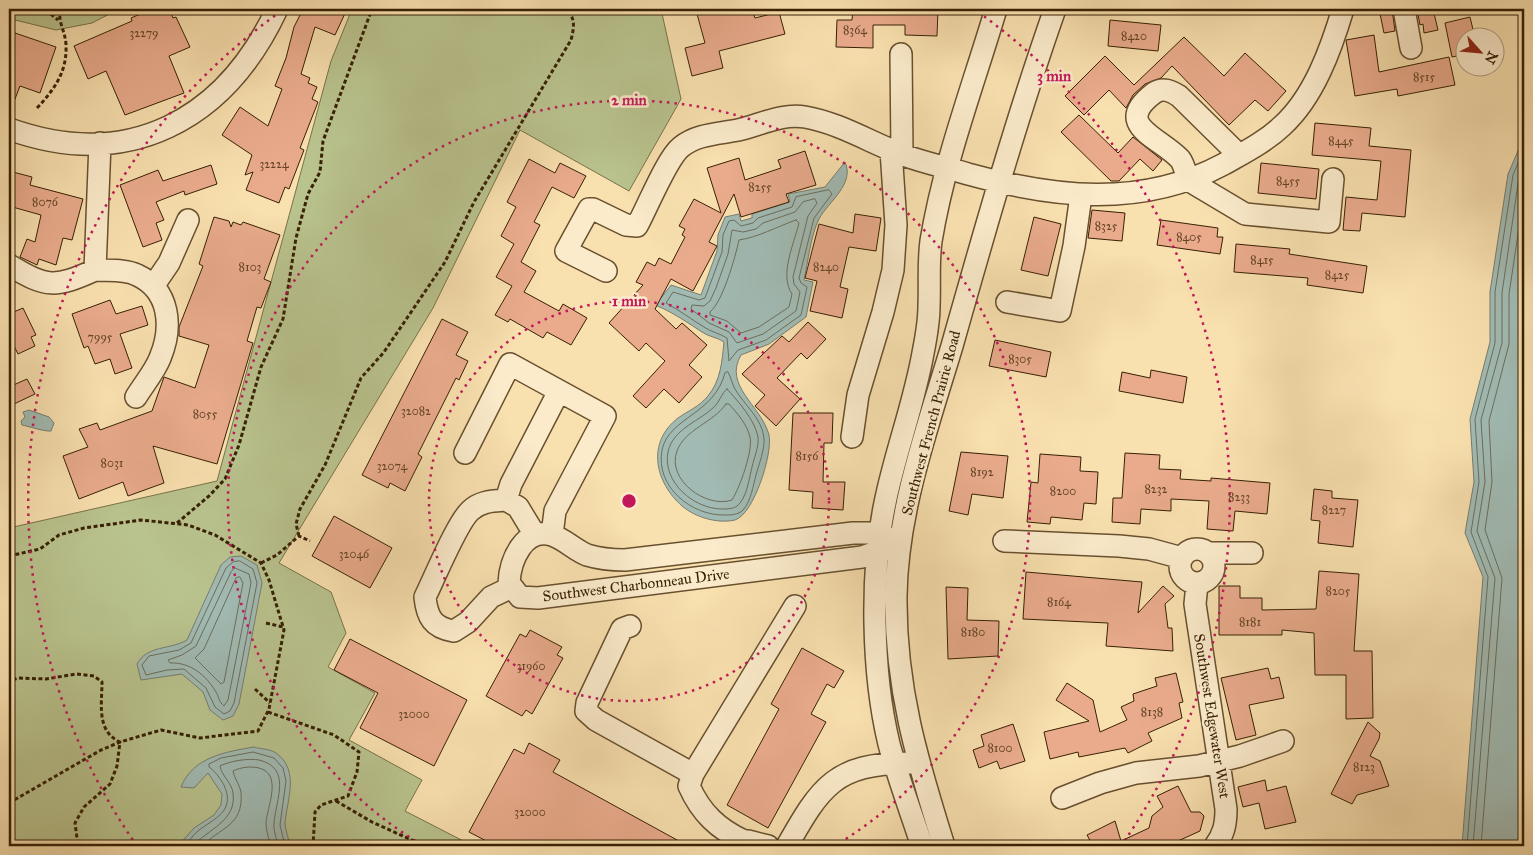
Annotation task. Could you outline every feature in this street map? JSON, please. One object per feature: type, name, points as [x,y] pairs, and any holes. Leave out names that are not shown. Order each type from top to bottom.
[{"type":"street","points":[[9,129],[24,134],[62,141],[100,143],[125,141],[154,134],[183,121],[208,103],[231,82],[265,34],[277,9]]},
{"type":"street","name":"Southwest French Prairie Road","points":[[922,846],[889,743],[881,694],[877,649],[879,544],[894,466],[923,356],[930,308],[928,267],[932,241],[948,168],[996,9]]},
{"type":"street","name":"Southwest French Prairie Road","points":[[944,846],[918,762],[902,692],[896,636],[896,593],[900,544],[922,447],[998,182],[1055,9]]},
{"type":"street","points":[[606,271],[566,251],[586,212],[593,209],[626,225],[637,226],[670,159],[680,148],[692,140],[779,118],[805,117],[823,122],[896,152],[998,182],[1044,192],[1081,195],[1136,193],[1188,180],[1258,145],[1293,115],[1323,65],[1343,9]]},
{"type":"street","points":[[1404,9],[1412,48]]},
{"type":"street","points":[[852,437],[858,395],[883,312],[893,270],[901,54]]},
{"type":"street","points":[[1239,155],[1179,96],[1169,90],[1158,91],[1138,109],[1136,116],[1140,127],[1181,160],[1188,180],[1245,214],[1329,222],[1333,178]]},
{"type":"street","points":[[95,270],[100,143]]},
{"type":"street","points":[[1007,302],[1060,311],[1074,246],[1081,195]]},
{"type":"street","points":[[154,285],[169,263],[188,220]]},
{"type":"street","points":[[9,265],[28,276],[46,283],[65,283],[95,270],[136,274],[154,285],[164,300],[168,316],[168,332],[160,360],[136,397]]},
{"type":"street","points":[[465,453],[510,364],[605,416],[543,535],[524,543],[510,567],[509,583],[512,586],[491,597],[468,622],[454,632],[442,630],[433,624],[427,610],[425,597],[469,511],[484,502],[506,500],[518,507],[543,535]]},
{"type":"street","points":[[506,500],[511,484],[559,390]]},
{"type":"street","name":"Southwest Charbonneau Drive","points":[[543,535],[586,554],[605,560],[625,560],[853,534],[879,544]]},
{"type":"street","points":[[1004,541],[1119,546],[1149,549],[1182,558]]},
{"type":"street","name":"Southwest Charbonneau Drive","points":[[512,586],[520,597],[538,598],[879,544],[900,544]]},
{"type":"street","points":[[1208,553],[1213,560],[1214,567],[1211,577],[1205,582],[1197,584],[1189,582],[1183,577],[1180,566],[1182,558],[1190,550],[1198,549],[1208,553],[1252,553]]},
{"type":"street","name":"Southwest Edgewater West","points":[[1197,584],[1195,604],[1226,823],[1222,836],[1214,846]]},
{"type":"street","points":[[768,846],[735,843],[705,813],[689,786],[692,774],[795,606]]},
{"type":"street","points":[[630,626],[622,629],[587,703],[586,710],[596,720],[692,774]]},
{"type":"street","points":[[1062,798],[1100,783],[1136,773],[1199,766],[1283,741]]},
{"type":"street","points":[[787,846],[823,789],[841,776],[862,767],[918,762]]},
{"type":"path","points":[[48,9],[48,12],[58,20]]},
{"type":"path","points":[[37,108],[56,88],[63,66],[66,46],[58,20],[60,9]]},
{"type":"path","points":[[176,524],[209,496],[225,479],[238,445],[261,367],[282,319],[296,238],[308,194],[320,172],[323,140],[372,9]]},
{"type":"path","points":[[299,536],[296,524],[300,509],[325,465],[361,378],[384,352],[445,262],[474,202],[571,40],[575,24],[571,13],[566,9]]},
{"type":"path","points":[[571,13],[582,9]]},
{"type":"path","points":[[9,556],[40,549],[59,535],[84,528],[141,520],[188,524],[216,535],[261,563],[269,580],[283,627],[270,704],[258,731],[200,738],[161,730],[120,742],[84,759],[50,778],[26,795],[9,803]]},
{"type":"path","points":[[261,563],[277,555],[299,536]]},
{"type":"path","points":[[299,536],[310,541]]},
{"type":"path","points":[[266,623],[283,627]]},
{"type":"path","points":[[9,681],[18,678],[46,679],[76,674],[94,676],[102,682],[100,708],[103,725],[112,738],[120,742]]},
{"type":"path","points":[[255,689],[270,704]]},
{"type":"path","points":[[268,712],[334,735],[359,752],[357,772],[348,796],[321,804],[315,812],[313,846]]},
{"type":"path","points":[[78,846],[75,823],[84,807],[110,784],[117,766],[120,742]]},
{"type":"path","points":[[336,801],[372,822],[425,846]]},
{"type":"green space","points":[[9,9],[119,9],[92,23],[56,30],[11,19],[9,17]]},
{"type":"green space","points":[[352,9],[661,9],[681,99],[629,191],[520,130],[433,308],[279,563],[331,592],[346,633],[328,667],[375,693],[349,740],[422,780],[405,811],[473,846],[9,846],[9,528],[217,481],[331,61]]},
{"type":"water","points":[[1524,137],[1524,846],[1462,846],[1483,577],[1465,533],[1474,482],[1470,419],[1490,342],[1490,292],[1508,174]]},
{"type":"water","points":[[845,162],[847,178],[840,192],[819,219],[812,240],[804,280],[813,282],[806,317],[769,344],[741,355],[737,366],[740,386],[765,424],[769,435],[768,455],[761,482],[749,507],[735,520],[721,521],[700,516],[682,506],[665,486],[660,474],[658,451],[661,439],[668,428],[678,418],[701,403],[712,390],[720,370],[724,342],[705,334],[663,309],[636,299],[636,292],[644,288],[661,298],[671,285],[701,295],[717,251],[718,235],[725,217],[739,214],[741,221],[752,218],[752,214],[790,202],[788,194],[825,187]]},
{"type":"water","points":[[29,410],[49,417],[54,423],[51,431],[22,425],[21,421],[25,417],[23,412]]},
{"type":"water","points":[[241,556],[257,565],[262,583],[239,704],[233,716],[223,720],[210,710],[203,692],[182,674],[141,680],[137,664],[141,658],[153,651],[187,640],[221,565],[230,557]]},
{"type":"water","points":[[254,747],[276,753],[288,768],[290,786],[285,823],[290,846],[178,846],[194,828],[214,815],[221,805],[222,794],[208,773],[194,788],[181,787],[186,777],[202,762],[211,758],[232,751]]},
{"type":"building","points":[[152,9],[169,9],[173,18],[176,17],[190,47],[169,56],[184,93],[125,115],[106,71],[88,79],[74,46],[132,21],[131,18]]},
{"type":"building","points":[[303,9],[347,9],[335,35],[315,27],[301,74],[310,78],[308,83],[317,87],[312,99],[318,102],[300,148],[304,150],[289,189],[285,187],[279,203],[246,190],[253,172],[245,175],[252,155],[222,135],[240,107],[268,126],[282,89],[275,86],[286,58],[294,27]]},
{"type":"building","points":[[722,9],[724,14],[752,9],[755,18],[779,12],[785,34],[719,51],[723,68],[692,76],[685,48],[705,43],[697,14]]},
{"type":"building","points":[[853,9],[938,9],[937,36],[905,35],[905,25],[873,25],[873,48],[836,47],[837,20],[852,20]]},
{"type":"building","points":[[1379,9],[1392,9],[1395,31],[1384,33]]},
{"type":"building","points":[[1417,9],[1433,9],[1438,30],[1424,33],[1423,24],[1420,25]]},
{"type":"building","points":[[1470,17],[1473,28],[1456,28],[1456,56],[1452,57],[1445,23]]},
{"type":"building","points":[[1110,20],[1161,25],[1158,51],[1108,46]]},
{"type":"building","points":[[15,33],[56,47],[40,93],[20,86],[10,112],[9,39],[13,40]]},
{"type":"building","points":[[1374,35],[1379,72],[1449,57],[1455,85],[1398,96],[1397,89],[1355,96],[1346,40]]},
{"type":"building","points":[[1184,37],[1224,76],[1245,53],[1286,91],[1268,111],[1255,100],[1229,125],[1172,66],[1161,78],[1145,84],[1133,95],[1126,108],[1109,90],[1084,115],[1065,96],[1105,56],[1134,85]]},
{"type":"building","points":[[1079,115],[1118,153],[1133,137],[1162,160],[1153,171],[1140,159],[1119,181],[1111,181],[1061,132]]},
{"type":"building","points":[[1315,123],[1371,128],[1369,146],[1411,150],[1405,217],[1362,213],[1360,231],[1343,230],[1346,197],[1377,200],[1381,161],[1312,155]]},
{"type":"building","points":[[805,151],[816,185],[786,194],[789,202],[741,217],[734,194],[709,242],[717,246],[693,291],[671,279],[655,309],[676,329],[682,323],[707,345],[689,365],[702,377],[679,403],[664,389],[646,408],[633,396],[665,361],[646,343],[639,351],[609,323],[643,285],[636,282],[647,262],[655,266],[659,258],[671,264],[685,237],[682,235],[685,229],[679,226],[694,199],[721,213],[707,168],[739,158],[745,180],[781,168],[778,160]]},
{"type":"building","points":[[529,159],[555,173],[560,163],[586,176],[574,198],[552,187],[534,222],[540,225],[521,262],[536,271],[524,292],[559,311],[563,304],[587,318],[571,345],[547,332],[543,338],[510,319],[508,322],[495,315],[512,286],[496,277],[514,244],[501,236],[516,207],[507,202]]},
{"type":"building","points":[[1261,163],[1319,169],[1316,199],[1258,193]]},
{"type":"building","points":[[211,165],[217,184],[185,195],[184,191],[156,202],[164,220],[156,223],[162,240],[143,247],[120,185],[158,170],[163,181]]},
{"type":"building","points":[[9,171],[32,177],[30,185],[83,199],[72,240],[63,238],[56,265],[39,259],[37,265],[20,257],[27,239],[35,242],[41,215],[9,206]]},
{"type":"building","points":[[1092,210],[1125,213],[1122,241],[1088,238]]},
{"type":"building","points":[[855,214],[881,218],[876,251],[849,247],[840,287],[848,289],[842,318],[810,311],[817,281],[805,278],[819,224],[853,233]]},
{"type":"building","points":[[214,217],[229,221],[231,227],[233,222],[241,225],[243,222],[280,235],[264,279],[271,282],[261,308],[257,307],[247,341],[253,343],[217,464],[153,446],[164,483],[128,496],[123,482],[79,499],[63,456],[88,447],[79,429],[97,423],[100,430],[152,411],[164,377],[195,388],[209,345],[179,336],[179,327],[203,266],[199,264]]},
{"type":"building","points":[[1034,217],[1061,224],[1048,276],[1021,270]]},
{"type":"building","points":[[1161,220],[1218,228],[1217,237],[1223,237],[1220,254],[1157,245]]},
{"type":"building","points":[[1236,244],[1290,249],[1289,254],[1367,266],[1363,293],[1307,285],[1308,278],[1234,272]]},
{"type":"building","points":[[110,300],[116,314],[142,306],[148,325],[120,334],[132,368],[115,374],[110,359],[95,364],[88,346],[84,348],[72,314]]},
{"type":"building","points":[[23,308],[36,335],[31,337],[35,346],[18,354],[13,344],[9,346],[9,314]]},
{"type":"building","points":[[442,319],[468,332],[456,355],[468,361],[459,380],[456,378],[418,454],[422,457],[405,491],[390,483],[388,488],[362,475]]},
{"type":"building","points":[[808,322],[826,339],[807,359],[801,353],[777,378],[800,399],[776,426],[755,406],[765,395],[742,374],[782,336],[789,342]]},
{"type":"building","points":[[995,340],[1051,352],[1046,377],[989,366]]},
{"type":"building","points":[[1151,370],[1187,377],[1183,403],[1119,391],[1122,372],[1150,378]]},
{"type":"building","points":[[27,379],[35,394],[14,404],[9,387]]},
{"type":"building","points":[[793,413],[833,413],[832,443],[824,443],[823,482],[845,482],[843,510],[812,508],[813,492],[789,490]]},
{"type":"building","points":[[961,452],[1008,456],[1003,498],[972,494],[968,515],[949,511]]},
{"type":"building","points":[[1125,453],[1160,455],[1159,469],[1181,470],[1180,479],[1211,481],[1211,478],[1270,483],[1267,514],[1235,511],[1233,531],[1207,529],[1209,501],[1171,499],[1171,511],[1141,509],[1140,524],[1112,522],[1113,498],[1122,498]]},
{"type":"building","points":[[1040,454],[1081,457],[1080,471],[1098,472],[1096,504],[1084,503],[1082,520],[1051,517],[1050,524],[1027,522],[1031,482],[1038,483]]},
{"type":"building","points":[[1314,489],[1332,491],[1332,498],[1358,500],[1353,547],[1318,543],[1320,521],[1311,520]]},
{"type":"building","points":[[334,516],[392,548],[370,588],[312,556]]},
{"type":"building","points":[[1319,571],[1359,574],[1354,651],[1372,651],[1373,718],[1346,719],[1346,675],[1315,675],[1314,633],[1282,630],[1282,635],[1219,635],[1219,586],[1240,586],[1240,598],[1262,598],[1262,610],[1316,609]]},
{"type":"building","points":[[1026,572],[1142,582],[1138,613],[1163,586],[1174,596],[1165,604],[1168,628],[1172,628],[1173,651],[1106,646],[1108,623],[1023,619]]},
{"type":"building","points":[[946,587],[968,588],[967,620],[999,621],[998,656],[948,659]]},
{"type":"building","points":[[530,630],[562,647],[557,655],[563,658],[532,714],[526,710],[522,716],[486,696],[520,634],[526,637]]},
{"type":"building","points":[[350,639],[467,700],[434,766],[360,728],[378,693],[334,670]]},
{"type":"building","points":[[802,648],[844,671],[834,688],[827,684],[811,714],[826,722],[768,828],[727,805],[779,709],[771,704]]},
{"type":"building","points":[[1268,668],[1271,679],[1279,677],[1284,698],[1249,705],[1256,735],[1236,740],[1221,678]]},
{"type":"building","points":[[1176,673],[1183,702],[1179,703],[1182,718],[1148,733],[1152,741],[1128,753],[1125,748],[1079,757],[1078,752],[1050,759],[1044,732],[1089,721],[1056,700],[1067,683],[1093,700],[1100,732],[1127,720],[1121,707],[1134,701],[1133,694],[1157,686],[1155,678]]},
{"type":"building","points":[[1368,722],[1380,733],[1370,756],[1380,761],[1389,786],[1357,795],[1352,804],[1331,794]]},
{"type":"building","points":[[1013,724],[1025,761],[1000,769],[997,761],[979,768],[973,750],[984,746],[981,735]]},
{"type":"building","points":[[529,743],[560,760],[553,772],[688,846],[496,846],[469,832],[514,749],[524,754]]},
{"type":"building","points":[[1265,780],[1267,791],[1286,786],[1296,822],[1265,829],[1259,803],[1243,807],[1238,787]]},
{"type":"building","points":[[1178,786],[1191,812],[1200,812],[1204,816],[1200,831],[1167,846],[1093,846],[1087,835],[1115,821],[1121,841],[1149,828],[1152,816],[1163,807],[1157,796]]}]
